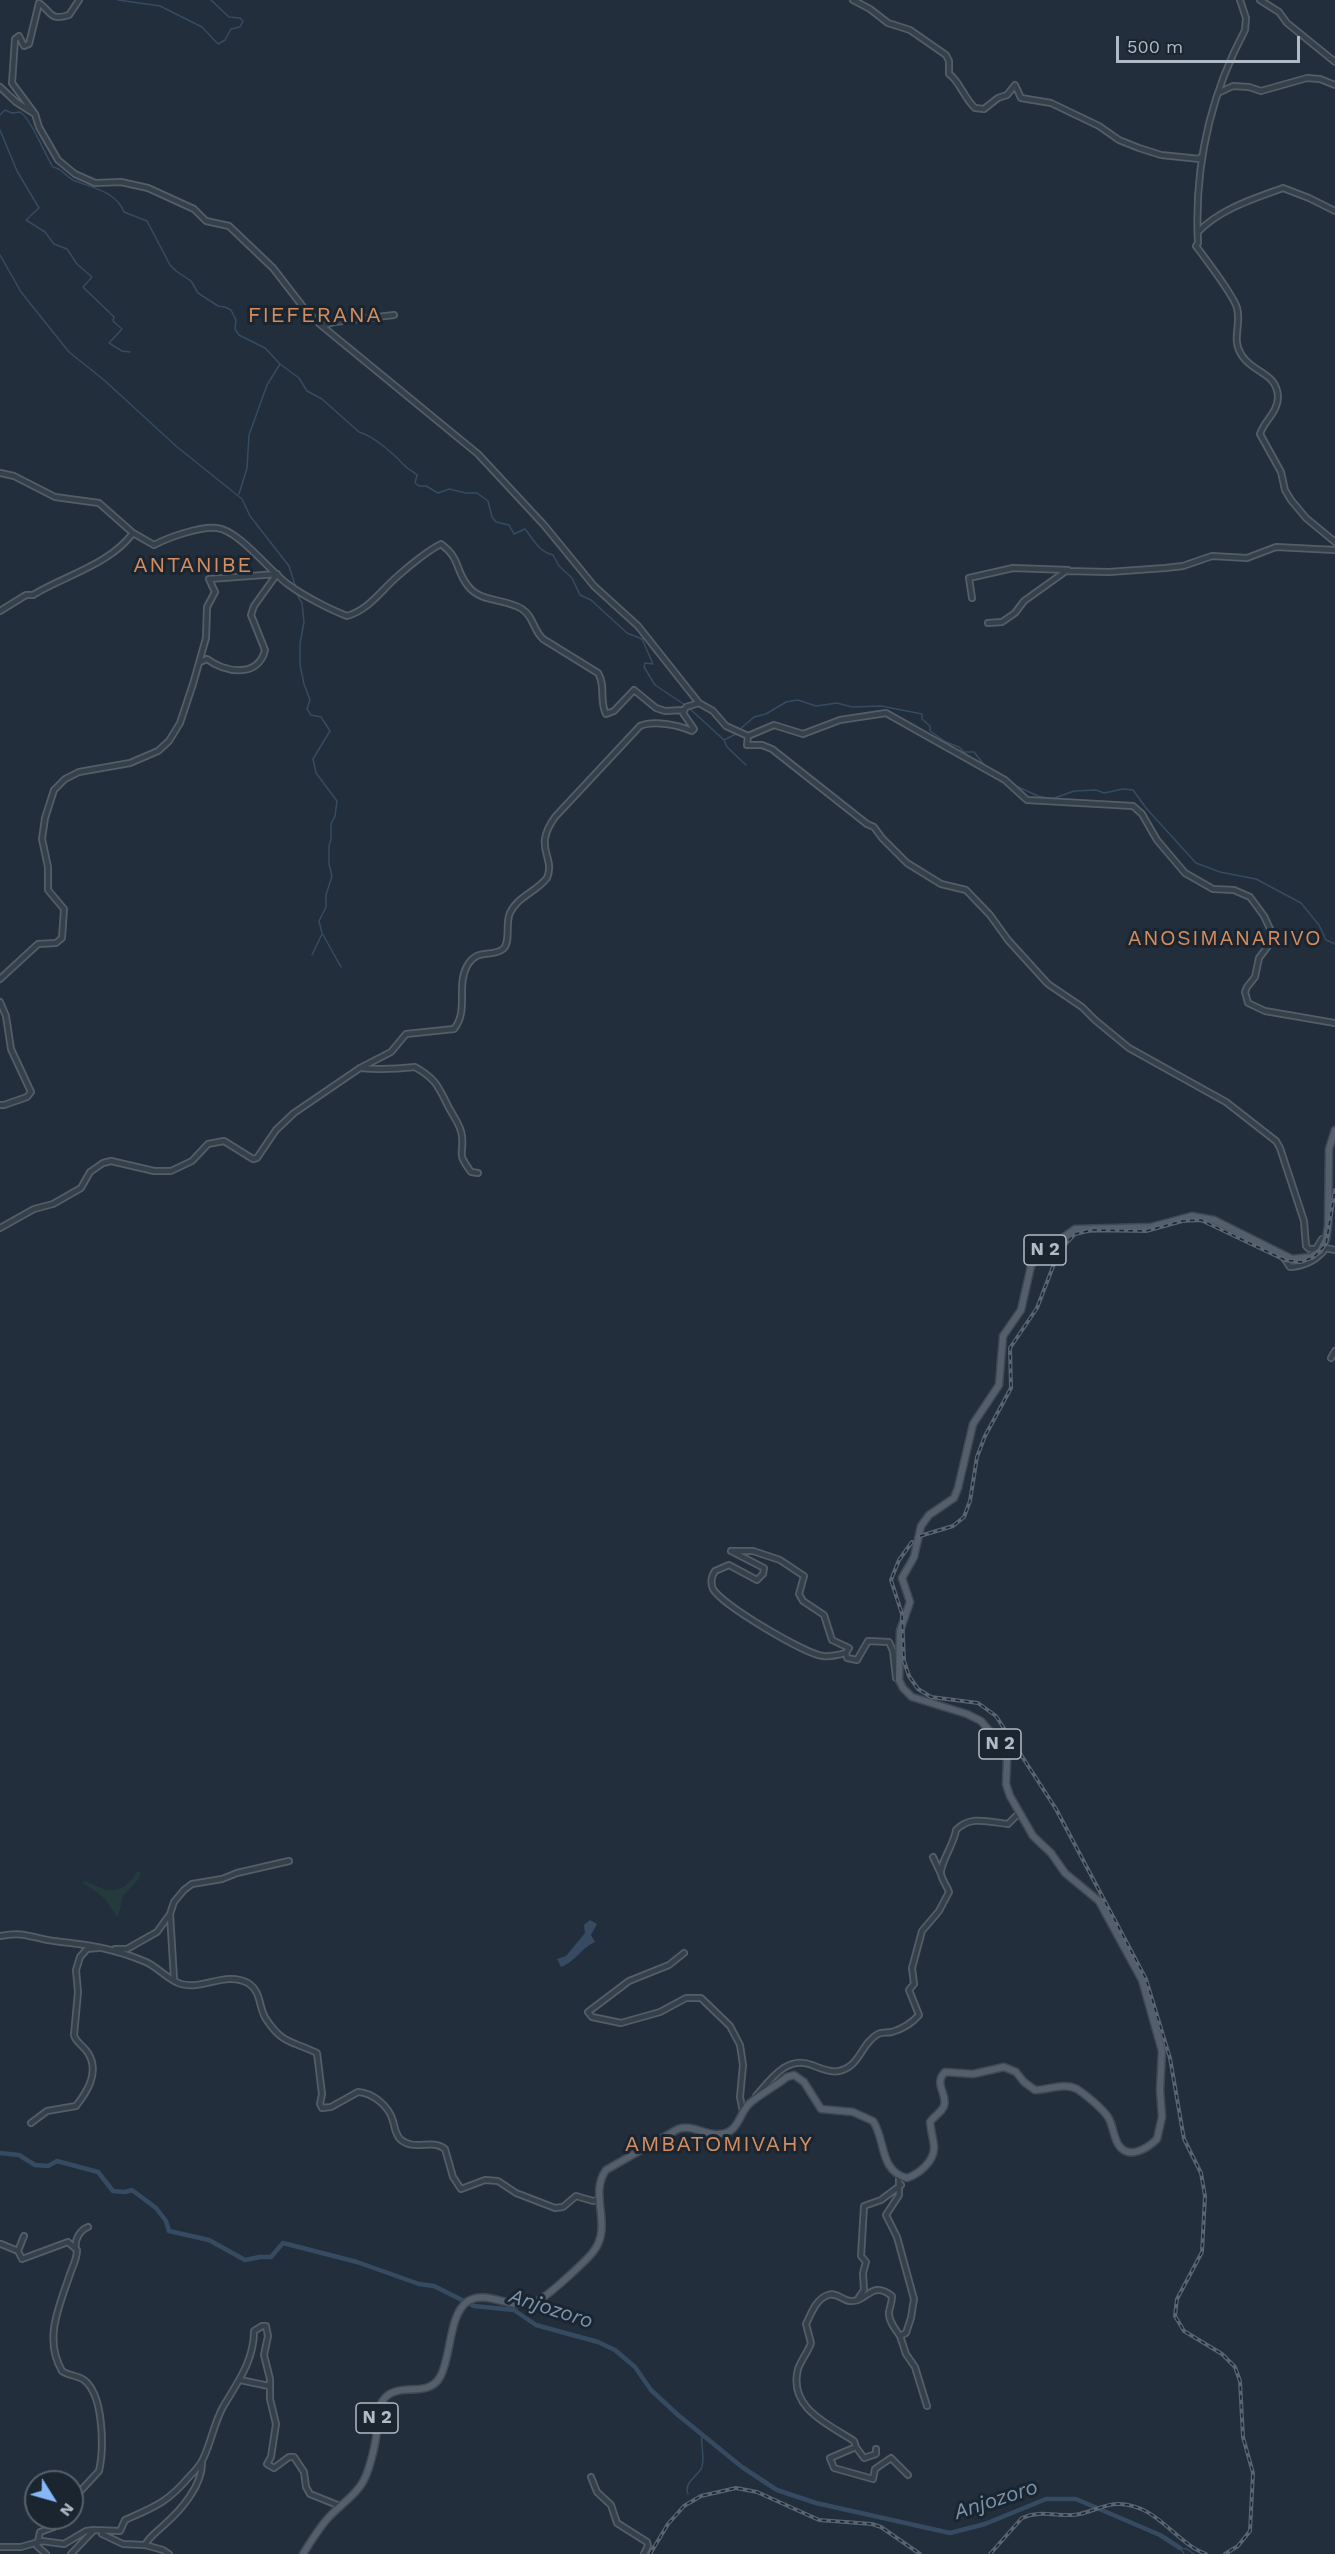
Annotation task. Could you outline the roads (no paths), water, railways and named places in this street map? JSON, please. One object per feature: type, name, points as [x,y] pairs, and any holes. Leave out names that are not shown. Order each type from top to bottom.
[{"type":"main road","points":[[1326,1239],[1329,1149],[1335,1130]]},
{"type":"main road","name":"N 2","points":[[303,2554],[325,2521],[356,2492],[366,2474],[376,2438],[379,2406],[385,2398],[393,2392],[423,2389],[438,2380],[446,2364],[457,2316],[467,2303],[484,2298],[525,2304],[538,2301],[545,2296],[584,2262],[602,2237],[603,2220],[600,2199],[602,2175],[615,2163],[681,2128],[687,2127],[717,2134],[726,2133],[736,2125],[748,2105],[787,2077],[798,2077],[804,2082],[821,2109],[850,2111],[873,2121],[886,2159],[899,2176],[907,2178],[916,2176],[933,2155],[930,2122],[945,2103],[939,2084],[945,2072],[974,2074],[1004,2067],[1016,2072],[1035,2090],[1064,2085],[1076,2089],[1107,2115],[1118,2145],[1125,2150],[1140,2151],[1152,2144],[1161,2132],[1162,2051],[1142,1980],[1099,1901],[1065,1873],[1052,1853],[1033,1836],[1019,1813],[1005,1784],[1007,1761],[1004,1748],[981,1721],[967,1714],[912,1697],[903,1688],[899,1680],[900,1631],[910,1602],[902,1578],[914,1557],[921,1526],[929,1515],[954,1498],[973,1424],[999,1385],[1003,1336],[1021,1310],[1031,1266],[1039,1255],[1075,1229],[1151,1227],[1192,1216],[1214,1220],[1292,1260],[1311,1257],[1320,1251],[1326,1239]]},
{"type":"street","points":[[79,0],[69,15],[57,18],[52,17],[39,3],[29,44],[24,46],[19,36],[15,39],[12,83],[35,114],[39,127],[58,160],[75,174],[95,183],[121,182],[148,188],[194,209],[206,221],[233,229],[273,268],[307,312],[322,326],[478,454],[544,525],[594,586],[638,626],[699,702],[713,711],[722,723],[745,736],[774,725],[803,734],[840,720],[886,713],[1005,780],[1027,800],[1133,806],[1142,814],[1156,840],[1185,873],[1213,889],[1234,890],[1250,897],[1264,916],[1272,937],[1268,948],[1259,958],[1255,976],[1245,992],[1248,1003],[1265,1011],[1335,1023]]},
{"type":"street","points":[[853,0],[870,9],[888,24],[910,30],[946,55],[949,61],[949,74],[954,77],[964,97],[975,108],[984,109],[1006,95],[1015,86],[1021,98],[1051,103],[1129,144],[1161,154],[1200,159],[1202,157]]},
{"type":"street","points":[[1240,0],[1246,18],[1245,30],[1218,93],[1202,157],[1196,246],[1237,307],[1235,335],[1237,347],[1243,358],[1271,378],[1276,388],[1278,398],[1276,409],[1261,430],[1261,436],[1281,472],[1285,490],[1291,500],[1335,542]]},
{"type":"street","points":[[1260,0],[1279,12],[1287,23],[1335,62]]},
{"type":"street","points":[[1218,93],[1233,86],[1249,87],[1261,91],[1307,78],[1320,79],[1335,86]]},
{"type":"street","points":[[0,87],[16,102],[35,114]]},
{"type":"street","points":[[1198,233],[1211,220],[1230,209],[1283,188],[1335,211]]},
{"type":"street","points":[[322,326],[334,322],[394,315]]},
{"type":"street","points":[[0,473],[14,476],[55,497],[99,503],[133,533],[154,544],[173,537],[219,528],[245,544],[288,585],[346,616],[355,614],[379,596],[398,575],[441,544],[458,562],[460,574],[467,586],[480,598],[499,601],[524,610],[533,622],[536,633],[543,639],[598,673],[602,679],[603,708],[606,714],[614,711],[634,690],[656,708],[665,711],[685,708],[699,702]]},
{"type":"street","points":[[0,611],[26,595],[33,594],[100,561],[117,549],[133,533]]},
{"type":"street","points":[[972,598],[969,579],[1013,568],[1109,572],[1183,566],[1212,556],[1247,558],[1276,547],[1335,550]]},
{"type":"street","points":[[988,623],[1002,622],[1015,613],[1024,601],[1066,571],[1071,570]]},
{"type":"street","points":[[200,662],[207,659],[222,669],[241,670],[253,668],[259,663],[265,650],[250,615],[277,574]]},
{"type":"street","points":[[0,980],[38,944],[56,943],[62,938],[64,909],[48,890],[48,867],[42,839],[45,818],[54,790],[65,779],[79,772],[130,763],[158,751],[169,741],[180,723],[200,662],[208,626],[207,607],[215,592],[209,579],[277,574]]},
{"type":"street","points":[[0,1228],[34,1209],[52,1204],[81,1188],[90,1172],[103,1163],[111,1161],[154,1171],[171,1171],[192,1161],[208,1144],[224,1141],[253,1158],[257,1158],[284,1121],[360,1068],[391,1052],[406,1034],[448,1031],[457,1026],[462,1003],[462,981],[468,964],[480,954],[501,951],[505,948],[508,940],[507,924],[514,907],[547,878],[549,868],[543,847],[547,828],[640,726],[654,723],[683,727],[692,731],[694,729],[683,712],[685,708]]},
{"type":"street","points":[[745,736],[747,745],[762,745],[779,754],[867,824],[874,827],[907,863],[941,884],[966,890],[1048,984],[1082,1007],[1129,1048],[1226,1102],[1276,1141],[1305,1221],[1306,1246],[1309,1249],[1316,1249],[1322,1239],[1326,1239]]},
{"type":"street","points":[[0,1002],[6,1016],[11,1049],[31,1092],[27,1097],[0,1105]]},
{"type":"street","points":[[360,1068],[394,1067],[404,1070],[415,1067],[428,1074],[442,1090],[455,1115],[463,1138],[460,1155],[471,1172],[478,1173]]},
{"type":"street","points":[[1282,1256],[1290,1267],[1311,1262],[1326,1248],[1335,1250]]},
{"type":"street","points":[[1331,1358],[1335,1352]]},
{"type":"street","points":[[846,1653],[829,1657],[814,1654],[755,1624],[717,1594],[711,1581],[714,1571],[729,1565],[757,1580],[761,1576],[764,1568],[731,1551],[753,1551],[780,1560],[804,1576],[799,1593],[801,1598],[824,1615],[832,1640],[849,1648],[846,1653],[847,1658],[857,1660],[868,1641],[889,1642],[893,1651],[896,1678],[899,1680]]},
{"type":"street","points":[[941,1874],[941,1867],[956,1830],[965,1821],[1008,1824],[1016,1819],[1019,1813]]},
{"type":"street","points":[[748,2105],[785,2066],[801,2061],[820,2069],[838,2071],[856,2062],[866,2044],[879,2033],[903,2028],[919,2015],[909,1990],[914,1984],[912,1968],[922,1931],[939,1911],[949,1892],[933,1857]]},
{"type":"street","points":[[31,2123],[47,2111],[76,2106],[90,2087],[92,2060],[88,2052],[75,2040],[74,2035],[78,1992],[76,1970],[87,1949],[127,1948],[156,1932],[170,1914],[174,1902],[192,1884],[222,1879],[237,1873],[289,1861]]},
{"type":"street","points":[[170,1914],[172,1973],[175,1982]]},
{"type":"street","points":[[0,1936],[19,1933],[112,1949],[155,1966],[175,1982],[192,1985],[232,1979],[249,1984],[257,1991],[261,2011],[274,2029],[287,2042],[317,2053],[322,2108],[331,2107],[358,2092],[375,2096],[389,2112],[395,2131],[401,2140],[412,2145],[438,2144],[445,2149],[453,2177],[461,2189],[485,2180],[498,2181],[516,2193],[555,2208],[563,2207],[576,2196],[593,2201],[600,2199]]},
{"type":"street","points":[[684,1953],[669,1965],[629,1982],[588,2012],[592,2017],[621,2023],[660,2012],[686,1998],[700,1998],[730,2025],[740,2045],[743,2065],[740,2091],[743,2112]]},
{"type":"street","points":[[899,2176],[901,2185],[899,2195],[886,2215],[897,2237],[914,2299],[906,2333],[900,2336]]},
{"type":"street","points":[[851,2301],[859,2297],[864,2290],[863,2273],[866,2262],[861,2256],[864,2206],[881,2200],[901,2185]]},
{"type":"street","points":[[84,2487],[99,2471],[102,2432],[96,2397],[92,2388],[81,2378],[62,2371],[52,2343],[56,2313],[76,2261],[76,2240],[83,2229],[88,2227]]},
{"type":"street","points":[[18,2252],[24,2236]]},
{"type":"street","points":[[1,2244],[18,2252],[23,2259],[68,2242],[76,2250]]},
{"type":"street","points":[[876,2449],[876,2454],[864,2458],[856,2448],[854,2441],[811,2415],[796,2389],[799,2368],[811,2343],[806,2324],[818,2301],[829,2295],[838,2295],[851,2301],[860,2299],[874,2290],[886,2291],[892,2296],[889,2312],[892,2324],[900,2336],[906,2354],[915,2367],[927,2406]]},
{"type":"street","points":[[0,2547],[21,2547],[37,2542],[64,2544],[86,2531],[120,2531],[125,2520],[151,2510],[175,2494],[202,2462],[223,2407],[248,2364],[254,2331],[262,2325],[266,2326],[268,2336],[264,2355],[276,2424],[272,2457],[268,2466],[274,2468],[289,2457],[294,2457],[304,2472],[306,2487],[310,2494],[340,2506]]},
{"type":"street","points":[[240,2380],[269,2386]]},
{"type":"street","points":[[856,2448],[830,2458],[834,2468],[873,2479],[875,2469],[891,2458],[908,2475]]},
{"type":"street","points":[[145,2545],[152,2534],[179,2510],[195,2488],[202,2470],[202,2462]]},
{"type":"street","points":[[591,2477],[597,2492],[611,2505],[617,2523],[647,2542],[648,2546],[644,2554]]},
{"type":"street","points":[[46,2530],[40,2532],[37,2546],[46,2554]]},
{"type":"street","points":[[95,2530],[123,2544],[145,2545],[169,2554]]},
{"type":"street","points":[[71,2554],[95,2530]]},
{"type":"water","points":[[590,1920],[597,1924],[591,1935],[595,1942],[561,1967],[557,1959],[566,1956],[585,1933],[584,1925]]},
{"type":"waterway","points":[[118,0],[160,6],[202,27],[218,44],[225,40],[231,29],[240,27],[243,21],[240,18],[229,17],[211,0]]},
{"type":"waterway","points":[[0,115],[5,110],[12,113],[20,112],[33,129],[53,167],[73,180],[109,195],[115,199],[124,212],[147,221],[170,265],[191,281],[198,293],[218,306],[231,310],[236,320],[235,329],[239,335],[265,348],[280,364],[299,378],[307,391],[322,399],[359,432],[371,437],[390,452],[417,475],[415,483],[438,493],[449,489],[477,493],[488,501],[492,517],[496,522],[509,525],[514,534],[525,529],[540,548],[553,555],[559,566],[572,578],[580,595],[591,600],[627,633],[642,639],[653,664],[645,663],[644,667],[655,685],[685,705]]},
{"type":"waterway","points":[[0,130],[17,171],[39,208],[26,220],[45,232],[54,244],[67,249],[77,264],[92,277],[83,287],[114,317],[113,321],[122,329],[109,343],[122,351],[130,352]]},
{"type":"waterway","points":[[0,255],[21,292],[69,352],[104,380],[176,446],[242,499],[250,516],[289,566],[296,588]]},
{"type":"waterway","points":[[239,494],[247,468],[249,435],[267,385],[280,364]]},
{"type":"waterway","points":[[296,593],[302,603],[304,622],[300,644],[300,665],[310,700],[307,709],[311,715],[321,717],[330,731],[313,759],[316,773],[337,801],[335,816],[331,824],[329,846],[332,876],[326,895],[326,907],[319,921],[322,933],[341,967]]},
{"type":"waterway","points":[[739,730],[754,717],[766,714],[786,702],[798,700],[816,706],[837,703],[852,707],[881,706],[922,714],[922,719],[930,726],[930,731],[964,752],[974,752],[985,766],[1006,777]]},
{"type":"waterway","points":[[689,708],[724,740],[736,734]]},
{"type":"waterway","points":[[724,740],[727,747],[746,765]]},
{"type":"waterway","points":[[1016,786],[1038,796],[1052,799],[1074,791],[1096,790],[1104,793],[1123,789],[1133,790],[1146,808],[1196,863],[1220,872],[1256,879],[1301,903],[1319,925],[1326,940],[1335,944]]},
{"type":"waterway","points":[[312,955],[322,934]]},
{"type":"waterway","name":"Anjozoro","points":[[0,2153],[19,2155],[35,2165],[48,2166],[57,2161],[98,2172],[113,2191],[132,2190],[156,2208],[166,2221],[169,2231],[209,2240],[245,2260],[271,2257],[283,2243],[357,2262],[419,2284],[434,2286],[474,2306],[514,2310],[536,2325],[598,2342],[615,2350],[635,2367],[651,2390],[678,2415],[742,2467],[777,2490],[816,2503],[950,2533],[985,2524],[1046,2499],[1076,2499],[1160,2535],[1180,2548]]},
{"type":"waterway","points":[[688,2494],[689,2484],[702,2465],[702,2434]]},
{"type":"waterway","points":[[1180,2548],[1187,2549],[1194,2554]]},
{"type":"waterway","points":[[1181,2549],[1184,2554]]},
{"type":"railway","points":[[920,1536],[953,1526],[964,1517],[970,1501],[977,1457],[985,1436],[1011,1388],[1010,1348],[1037,1308],[1059,1251],[1075,1234],[1092,1230],[1146,1231],[1182,1221],[1201,1220],[1285,1260],[1301,1262],[1314,1257],[1326,1244],[1335,1190]]},
{"type":"railway","points":[[912,1542],[899,1560],[891,1580],[902,1614],[904,1661],[909,1676],[918,1689],[931,1697],[978,1703],[996,1716],[1056,1809],[1146,1979],[1170,2058],[1184,2139],[1201,2173],[1205,2196],[1202,2252],[1177,2299],[1175,2316],[1184,2331],[1222,2354],[1235,2367],[1240,2381],[1243,2437],[1253,2473],[1250,2531],[1238,2546],[1225,2554]]},
{"type":"railway","points":[[650,2554],[668,2524],[684,2506],[701,2496],[736,2488],[757,2492],[819,2520],[872,2524],[881,2527],[920,2554]]},
{"type":"railway","points":[[990,2554],[1022,2518],[1041,2514],[1079,2514],[1118,2504],[1144,2510],[1184,2541],[1206,2554]]},
{"type":"district","name":"FIEFERANA","points":[[315,316]]},
{"type":"district","name":"ANTANIBE","points":[[193,566]]},
{"type":"district","name":"ANOSIMANARIVO","points":[[1225,939]]},
{"type":"district","name":"AMBATOMIVAHY","points":[[719,2145]]}]
